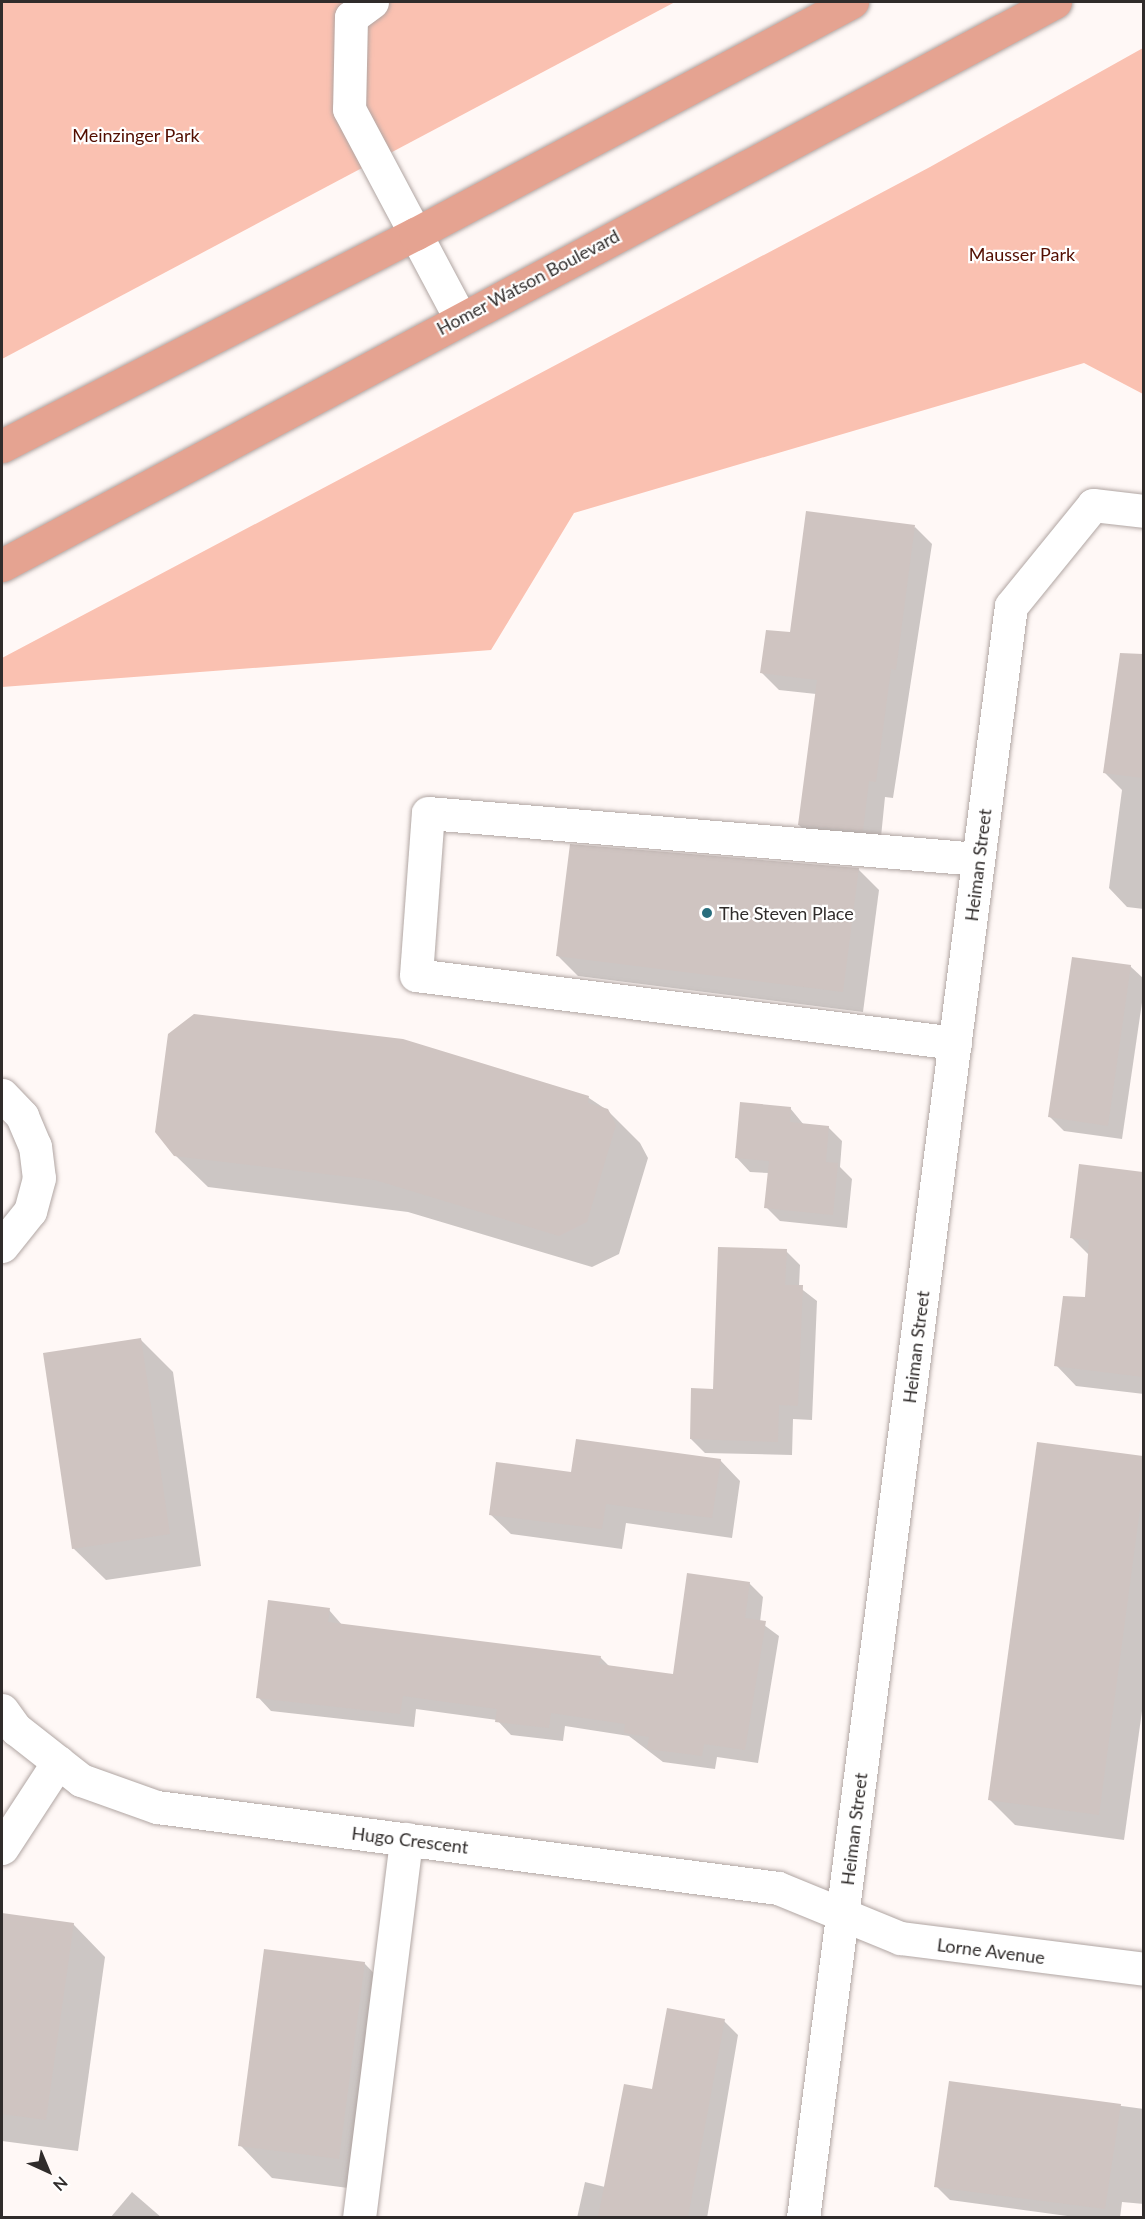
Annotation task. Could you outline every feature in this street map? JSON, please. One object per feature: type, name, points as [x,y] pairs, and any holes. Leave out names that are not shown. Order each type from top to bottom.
[{"type":"main road","points":[[2,446],[415,234],[852,2]]},
{"type":"main road","name":"Homer Watson Boulevard","points":[[2,565],[460,318],[1055,2]]},
{"type":"street","points":[[372,2],[351,17],[349,109],[460,318]]},
{"type":"street","name":"Heiman Street","points":[[803,2217],[844,1914],[1011,606],[1093,505],[1143,511]]},
{"type":"street","points":[[955,1043],[416,975],[428,813],[978,859]]},
{"type":"street","points":[[2,1095],[22,1116],[35,1146],[39,1178],[30,1211],[2,1246]]},
{"type":"street","name":"Hugo Crescent","points":[[2,1710],[16,1729],[81,1780],[157,1807],[778,1888],[844,1914]]},
{"type":"street","points":[[2,1848],[58,1762]]},
{"type":"street","points":[[359,2217],[406,1839]]},
{"type":"street","name":"Lorne Avenue","points":[[844,1914],[921,1943],[1143,1969]]},
{"type":"green space","name":"Meinzinger Park","points":[[2,2],[675,2],[2,359]]},
{"type":"green space","name":"Mausser Park","points":[[1143,48],[1143,394],[1084,363],[574,513],[491,650],[2,687],[2,658],[930,167]]},
{"type":"building","points":[[806,511],[915,525],[896,670],[891,669],[876,782],[869,781],[863,831],[798,825],[817,680],[760,673],[766,630],[790,632]]},
{"type":"building","points":[[1120,653],[1143,654],[1143,778],[1103,773]]},
{"type":"building","name":"The Steven Place","points":[[570,844],[859,868],[843,992],[556,956]]},
{"type":"building","points":[[1072,957],[1131,965],[1108,1126],[1048,1117]]},
{"type":"building","points":[[194,1014],[403,1039],[589,1096],[588,1103],[608,1109],[616,1125],[587,1222],[559,1236],[375,1180],[174,1156],[155,1132],[168,1034]]},
{"type":"building","points":[[740,1102],[791,1107],[790,1122],[829,1126],[826,1162],[838,1163],[833,1215],[764,1208],[769,1161],[735,1158]]},
{"type":"building","points":[[1079,1164],[1143,1172],[1143,1377],[1054,1366],[1063,1296],[1085,1297],[1089,1240],[1070,1238]]},
{"type":"building","points":[[718,1247],[787,1249],[785,1285],[803,1285],[798,1406],[779,1405],[778,1442],[690,1439],[691,1388],[713,1389]]},
{"type":"building","points":[[141,1338],[170,1534],[72,1549],[43,1353]]},
{"type":"building","points":[[576,1439],[721,1459],[712,1518],[606,1504],[602,1529],[489,1515],[496,1462],[571,1472]]},
{"type":"building","points":[[1037,1442],[1143,1456],[1143,1487],[1099,1815],[988,1800]]},
{"type":"building","points":[[687,1573],[750,1582],[745,1618],[766,1621],[745,1750],[704,1744],[702,1756],[647,1749],[649,1737],[624,1733],[625,1724],[551,1713],[549,1728],[495,1722],[497,1709],[403,1696],[400,1714],[256,1698],[268,1600],[330,1608],[328,1622],[601,1656],[599,1664],[673,1674]]},
{"type":"building","points":[[2,1913],[74,1923],[46,2120],[2,2114]]},
{"type":"building","points":[[264,1949],[365,1962],[339,2159],[238,2146]]},
{"type":"building","points":[[667,2008],[725,2019],[688,2217],[598,2217],[624,2084],[652,2089]]},
{"type":"building","points":[[949,2081],[1121,2104],[1105,2209],[934,2187]]},
{"type":"place","name":"The Steven Place","points":[[707,913]]}]
